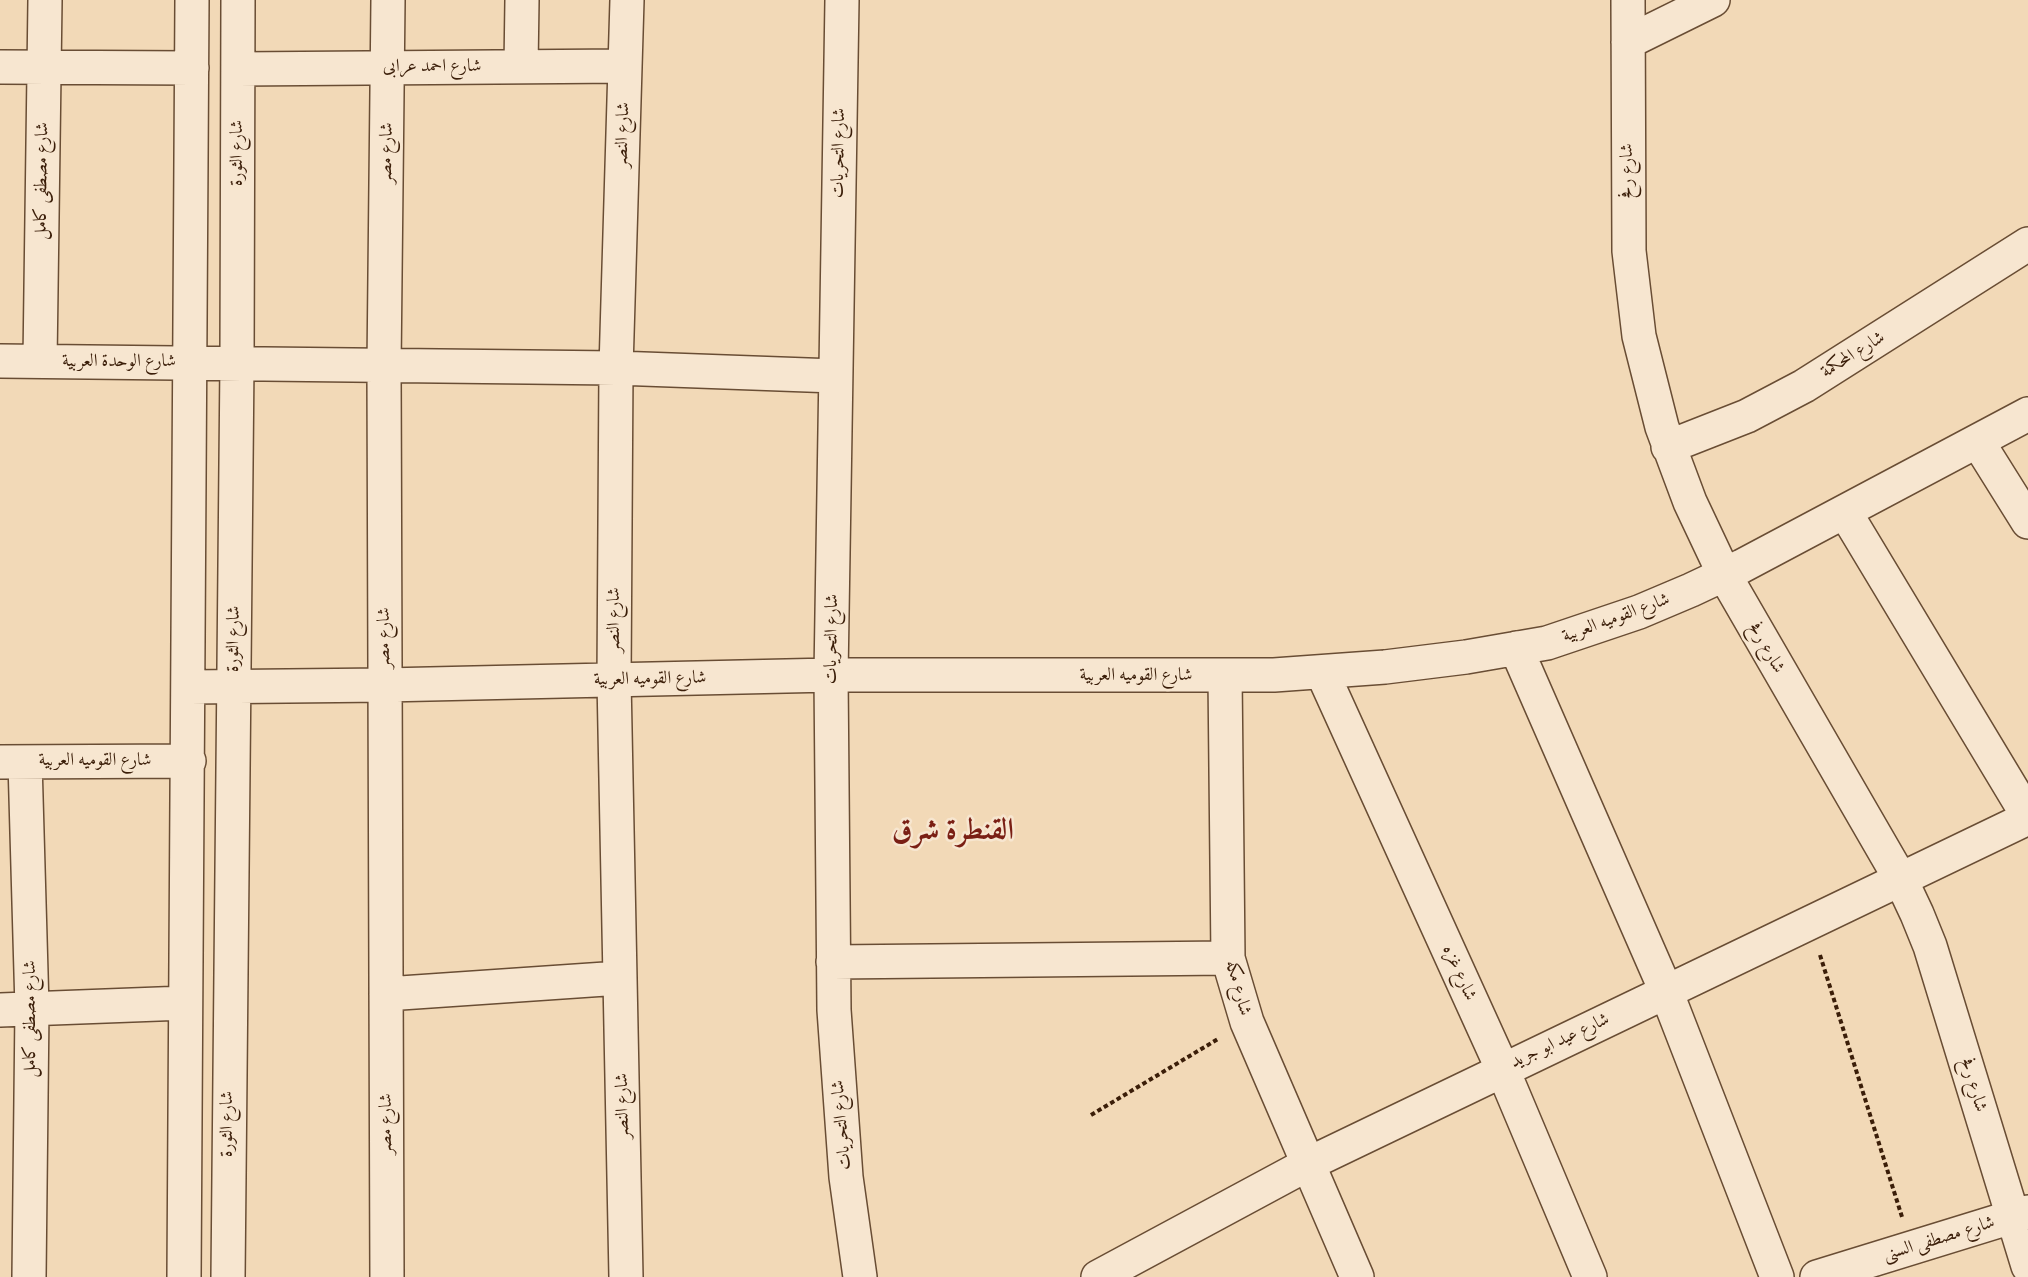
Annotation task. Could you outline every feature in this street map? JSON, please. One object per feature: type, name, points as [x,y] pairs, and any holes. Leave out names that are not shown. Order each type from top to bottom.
[{"type":"street","name":"شارع مصطفى كامل","points":[[40,361],[45,0]]},
{"type":"street","points":[[184,1277],[190,687],[192,0]]},
{"type":"street","name":"شارع الثورة","points":[[228,1277],[237,362],[238,0]]},
{"type":"street","name":"شارع مصر","points":[[387,1277],[384,367],[388,0]]},
{"type":"street","points":[[521,67],[522,0]]},
{"type":"street","name":"شارع النصر","points":[[626,1277],[614,680],[616,368],[627,0]]},
{"type":"street","name":"شارع التحريات","points":[[842,0],[831,675],[833,962],[838,1094],[860,1277]]},
{"type":"street","name":"شارع رفح","points":[[1628,0],[1629,250],[1633,293],[1648,382],[1668,447],[1724,574],[1901,880],[1930,946],[2021,1214],[2028,1266]]},
{"type":"street","points":[[1628,42],[1713,0]]},
{"type":"street","name":"شارع احمد عرابى","points":[[238,69],[625,66]]},
{"type":"street","points":[[0,67],[192,68]]},
{"type":"street","name":"شارع المحكمة","points":[[1668,447],[1747,416],[1804,386],[2028,244]]},
{"type":"street","name":"شارع الوحدة العربية","points":[[0,361],[616,368],[835,376]]},
{"type":"street","name":"شارع القوميه العربية","points":[[190,687],[385,686],[831,675],[1225,675],[1322,672],[1454,658],[1546,643],[1593,628],[1724,574],[2028,414]]},
{"type":"street","points":[[1978,442],[2028,522]]},
{"type":"street","points":[[1845,512],[2028,817]]},
{"type":"street","points":[[1516,648],[1666,991],[1778,1277]]},
{"type":"street","name":"شارع غزه","points":[[1322,672],[1502,1068],[1590,1277]]},
{"type":"street","name":"شارع مكه","points":[[1225,675],[1228,958],[1247,1022],[1357,1277]]},
{"type":"street","name":"شارع القوميه العربية","points":[[13,762],[189,761]]},
{"type":"street","name":"شارع مصطفى كامل","points":[[13,762],[33,1008],[29,1277]]},
{"type":"street","name":"شارع عيد ابو جريد","points":[[1098,1277],[1308,1164],[1502,1068],[1901,880],[2028,817]]},
{"type":"street","points":[[833,962],[1228,958]]},
{"type":"street","points":[[386,994],[620,978]]},
{"type":"street","points":[[0,1010],[185,1003]]},
{"type":"street","name":"شارع مصطفى السنى","points":[[1817,1277],[2021,1214]]},
{"type":"path","points":[[1810,923],[1911,1247]]},
{"type":"path","points":[[1090,1115],[1247,1022]]},
{"type":"district","name":"القنطرة شرق","points":[[953,832]]}]
